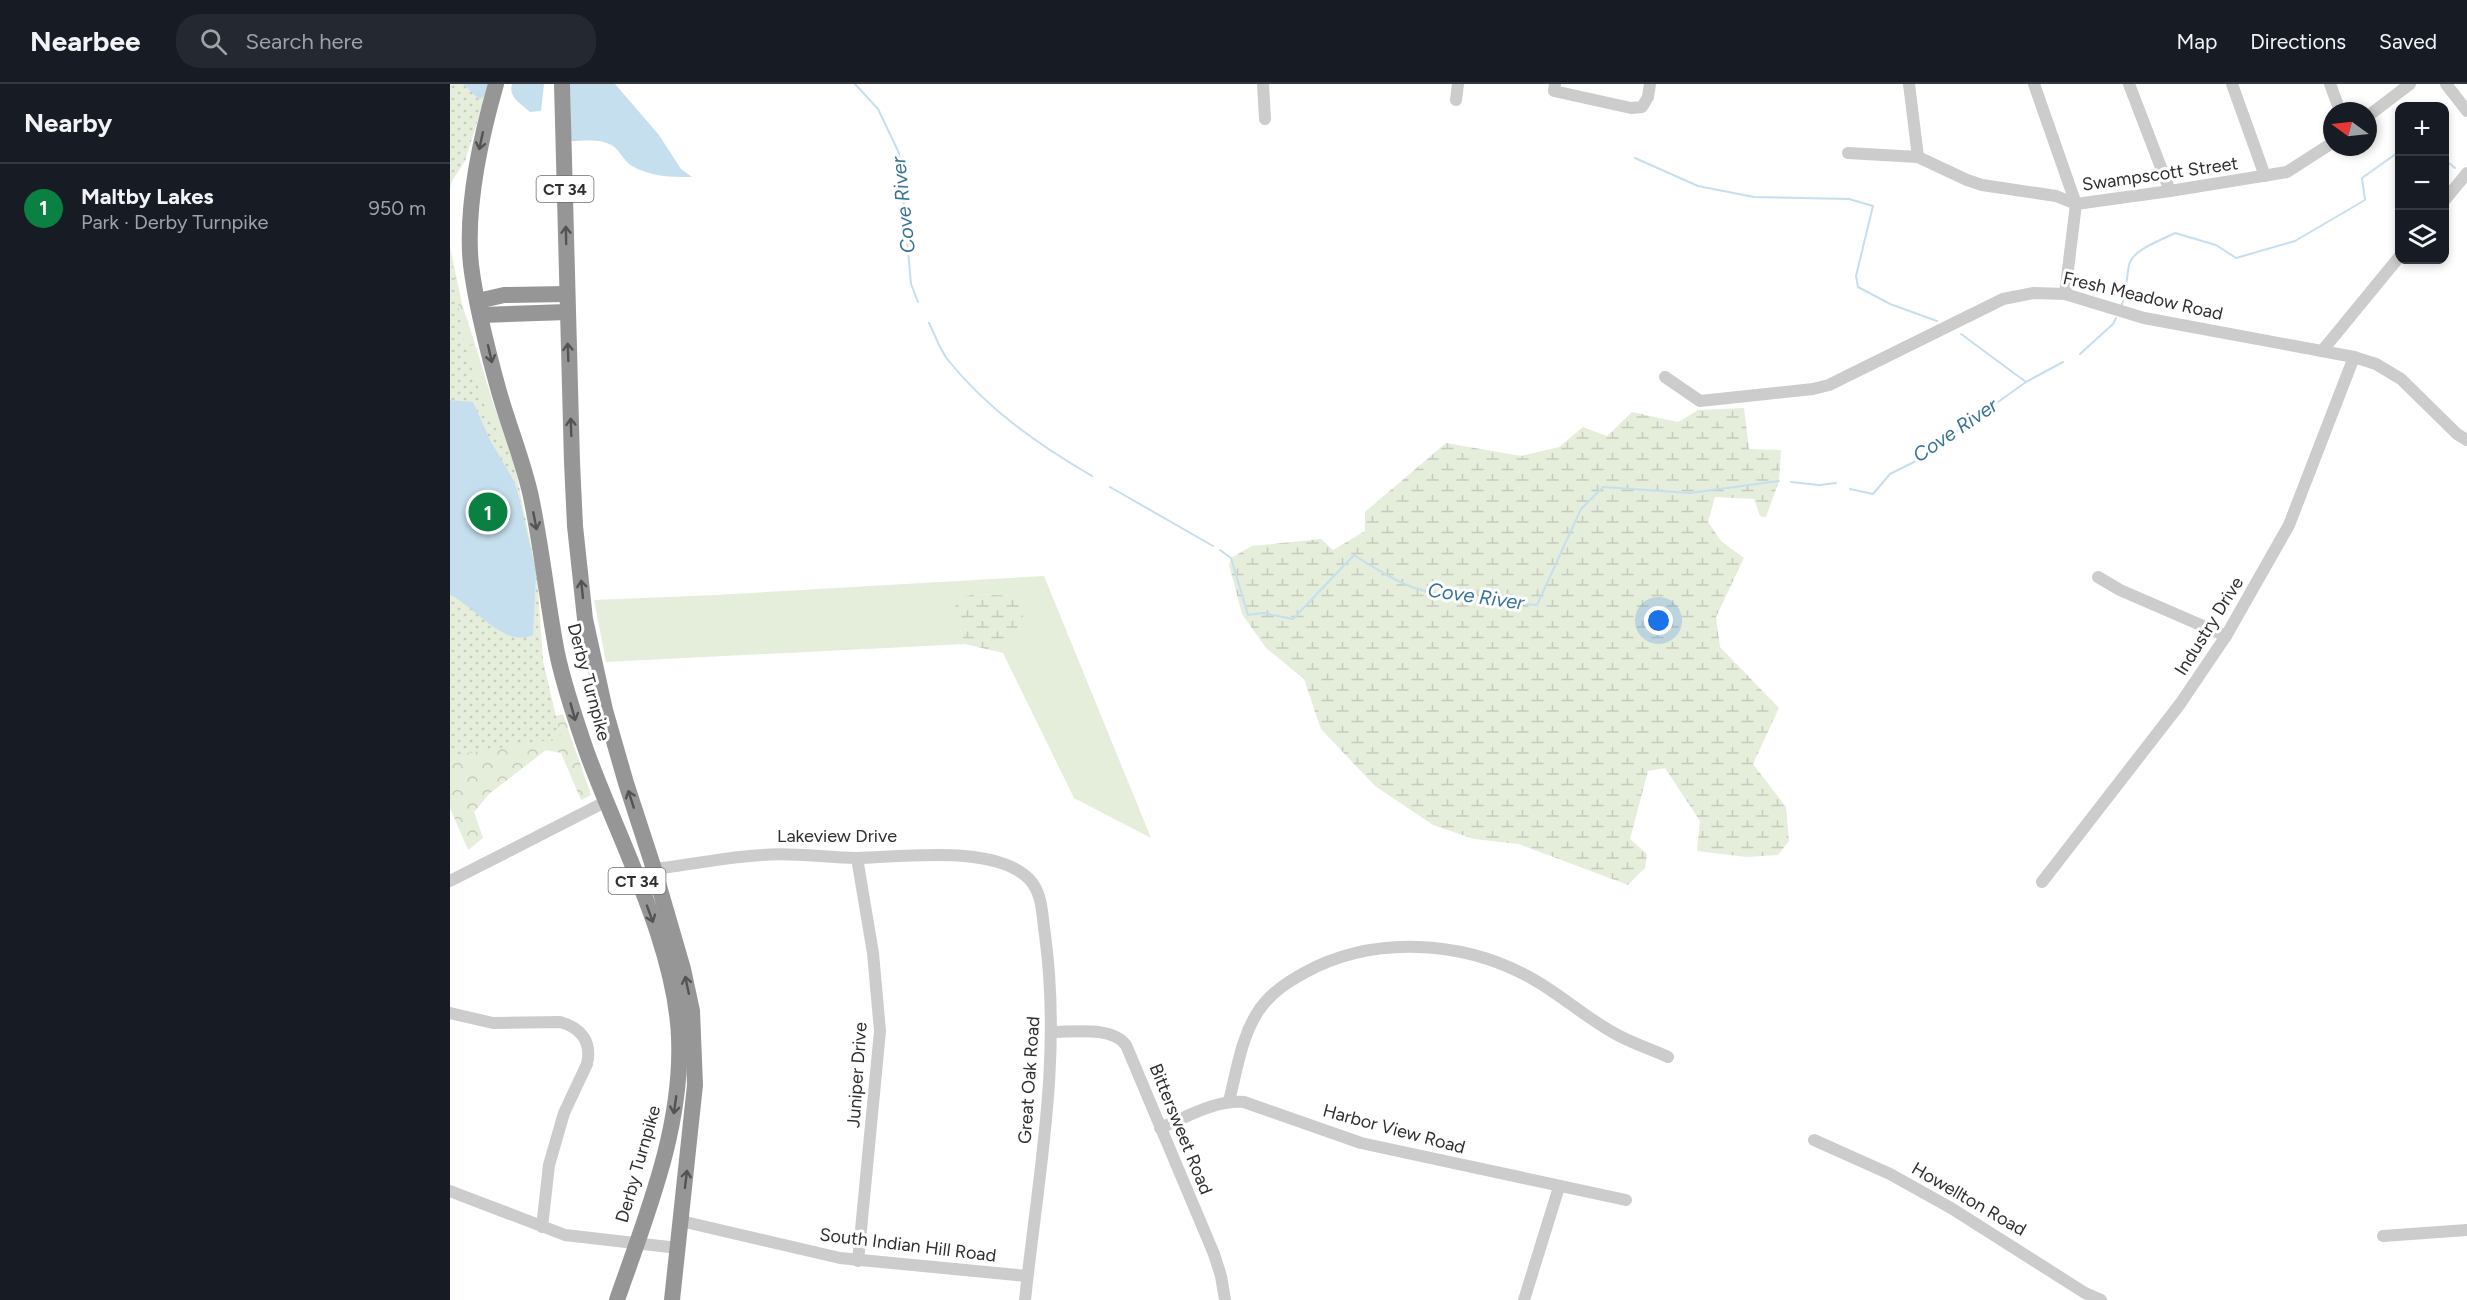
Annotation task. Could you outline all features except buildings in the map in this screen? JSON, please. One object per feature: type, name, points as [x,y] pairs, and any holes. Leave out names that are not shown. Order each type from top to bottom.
[{"type":"highway","name":"Derby Turnpike","points":[[496,84],[481,140],[472,192],[471,262],[479,308],[498,389],[530,493],[558,655],[575,720],[650,913],[667,966],[678,1019],[679,1068],[674,1114],[661,1166],[617,1300]]},
{"type":"highway","name":"Derby Turnpike","points":[[562,84],[575,526],[585,619],[605,710],[683,969],[692,1020],[695,1085],[672,1300]]},
{"type":"highway","points":[[479,308],[504,295],[567,294]]},
{"type":"highway","points":[[479,308],[567,312]]},
{"type":"street","points":[[1263,84],[1265,119]]},
{"type":"street","points":[[1456,100],[1458,84]]},
{"type":"street","points":[[1555,88],[1631,108],[1642,107],[1648,97],[1650,84]]},
{"type":"street","points":[[1909,84],[1918,157]]},
{"type":"street","points":[[2034,84],[2076,204],[2065,294]]},
{"type":"street","points":[[2129,84],[2170,191]]},
{"type":"street","points":[[2232,84],[2265,176]]},
{"type":"street","points":[[2331,84],[2337,102]]},
{"type":"street","points":[[2377,109],[2410,84]]},
{"type":"street","points":[[2446,84],[2467,111]]},
{"type":"street","name":"Swampscott Street","points":[[1848,153],[1918,157],[1982,185],[2056,196],[2076,204],[2287,172],[2323,148]]},
{"type":"street","points":[[2449,196],[2467,173]]},
{"type":"street","points":[[2322,351],[2395,262]]},
{"type":"street","name":"Fresh Meadow Road","points":[[1665,377],[1700,401],[1829,386],[2003,299],[2034,293],[2065,294],[2144,318],[2354,357],[2376,364],[2395,375],[2457,434],[2467,440]]},
{"type":"street","name":"Industry Drive","points":[[2042,882],[2200,678],[2226,636],[2289,525],[2354,357]]},
{"type":"street","points":[[2098,577],[2120,590],[2226,636]]},
{"type":"street","points":[[450,881],[605,802]]},
{"type":"street","name":"Lakeview Drive","points":[[654,869],[763,855],[857,858],[920,853],[983,859],[1018,871]]},
{"type":"street","name":"Juniper Drive","points":[[857,858],[873,953],[880,1031],[858,1261]]},
{"type":"street","name":"Great Oak Road","points":[[1018,871],[1032,881],[1040,897],[1050,970],[1052,1032],[1049,1096],[1025,1300]]},
{"type":"street","points":[[1160,1128],[1229,1101],[1245,1038],[1259,1010],[1281,986],[1314,968],[1349,954],[1399,946],[1446,949],[1473,954],[1530,977],[1615,1034],[1668,1057]]},
{"type":"street","points":[[450,1013],[472,1020],[493,1023],[560,1022],[570,1025],[585,1037],[589,1056],[564,1113],[549,1165],[542,1227]]},
{"type":"street","name":"Bittersweet Road","points":[[1052,1032],[1099,1032],[1122,1040],[1130,1052],[1214,1254],[1225,1300]]},
{"type":"street","name":"Harbor View Road","points":[[1229,1101],[1244,1102],[1361,1143],[1626,1200]]},
{"type":"street","name":"Howellton Road","points":[[1814,1140],[1890,1174],[1951,1208],[2085,1293],[2101,1300]]},
{"type":"street","points":[[1524,1300],[1559,1187]]},
{"type":"street","points":[[450,1191],[575,1238],[636,1244]]},
{"type":"street","name":"South Indian Hill Road","points":[[681,1221],[858,1261],[1027,1276]]},
{"type":"street","points":[[2383,1236],[2467,1230]]},
{"type":"street","name":"Derby Turnpike","points":[[636,1244],[678,1248]]},
{"type":"green space","points":[[450,84],[489,84],[465,161],[452,181],[450,189]]},
{"type":"green space","points":[[450,247],[462,304],[475,344],[466,347],[454,336]]},
{"type":"green space","points":[[450,247],[462,331],[473,373],[488,414],[514,462],[537,575],[543,661],[561,738],[450,756]]},
{"type":"green space","points":[[450,328],[466,347],[475,344],[494,406],[514,456],[504,462]]},
{"type":"green space","points":[[1744,408],[1749,449],[1781,450],[1779,481],[1766,517],[1760,516],[1754,499],[1715,497],[1708,522],[1721,541],[1744,558],[1716,617],[1720,647],[1779,708],[1753,764],[1786,807],[1789,841],[1778,855],[1746,857],[1697,851],[1700,821],[1665,768],[1648,771],[1630,839],[1647,854],[1645,868],[1628,885],[1519,844],[1474,839],[1433,825],[1375,786],[1321,729],[1304,679],[1266,648],[1242,614],[1229,565],[1231,558],[1252,546],[1321,539],[1333,550],[1365,531],[1365,512],[1446,443],[1521,456],[1559,447],[1583,427],[1607,436],[1632,412],[1678,422],[1698,410]]},
{"type":"green space","points":[[1044,576],[1151,838],[1074,798],[1003,653],[1033,597],[976,594],[951,616],[960,629],[965,644],[606,662],[594,600],[716,595]]},
{"type":"green space","points":[[976,594],[1034,597],[1003,653],[965,644],[960,629],[951,616],[959,598]]},
{"type":"green space","points":[[450,675],[550,718],[563,714],[591,795],[581,800],[561,753],[546,750],[489,794],[474,812],[483,838],[468,850],[450,808]]},
{"type":"water","points":[[463,84],[489,84],[486,96],[479,99]]},
{"type":"water","points":[[512,84],[544,84],[541,111],[530,112],[519,103],[512,93]]},
{"type":"water","points":[[570,84],[615,84],[659,135],[681,169],[692,177],[669,176],[639,170],[629,164],[608,143],[571,141]]},
{"type":"water","points":[[450,400],[473,402],[490,440],[514,481],[536,571],[533,635],[522,638],[500,631],[450,595]]},
{"type":"waterway","name":"Cove River","points":[[855,84],[878,109],[899,153],[911,284],[918,302]]},
{"type":"waterway","name":"Cove River","points":[[2121,307],[2129,265],[2136,254],[2149,246],[2175,233],[2216,245],[2236,258],[2295,241],[2365,200],[2362,178],[2395,155]]},
{"type":"waterway","points":[[1635,158],[1698,186],[1754,197],[1849,199],[1873,206],[1856,276],[1858,287],[1890,304],[1937,321]]},
{"type":"waterway","name":"Cove River","points":[[2449,163],[2455,168]]},
{"type":"waterway","name":"Cove River","points":[[2080,354],[2113,324],[2116,318]]},
{"type":"waterway","name":"Cove River","points":[[929,323],[945,356],[963,378],[997,410],[1033,439],[1092,476]]},
{"type":"waterway","points":[[1961,334],[2026,382]]},
{"type":"waterway","name":"Cove River","points":[[1850,489],[1873,494],[1890,474],[1914,462],[2026,382],[2063,362]]},
{"type":"waterway","name":"Cove River","points":[[1220,550],[1231,558],[1248,615],[1263,613],[1293,619],[1354,555],[1397,580],[1426,591],[1473,599],[1537,605],[1581,509],[1603,487],[1690,493],[1779,481]]},
{"type":"waterway","name":"Cove River","points":[[1791,482],[1819,485],[1836,483]]},
{"type":"waterway","name":"Cove River","points":[[1110,487],[1213,546]]},
{"type":"place","name":"Maltby Lakes","points":[[488,512]]}]
